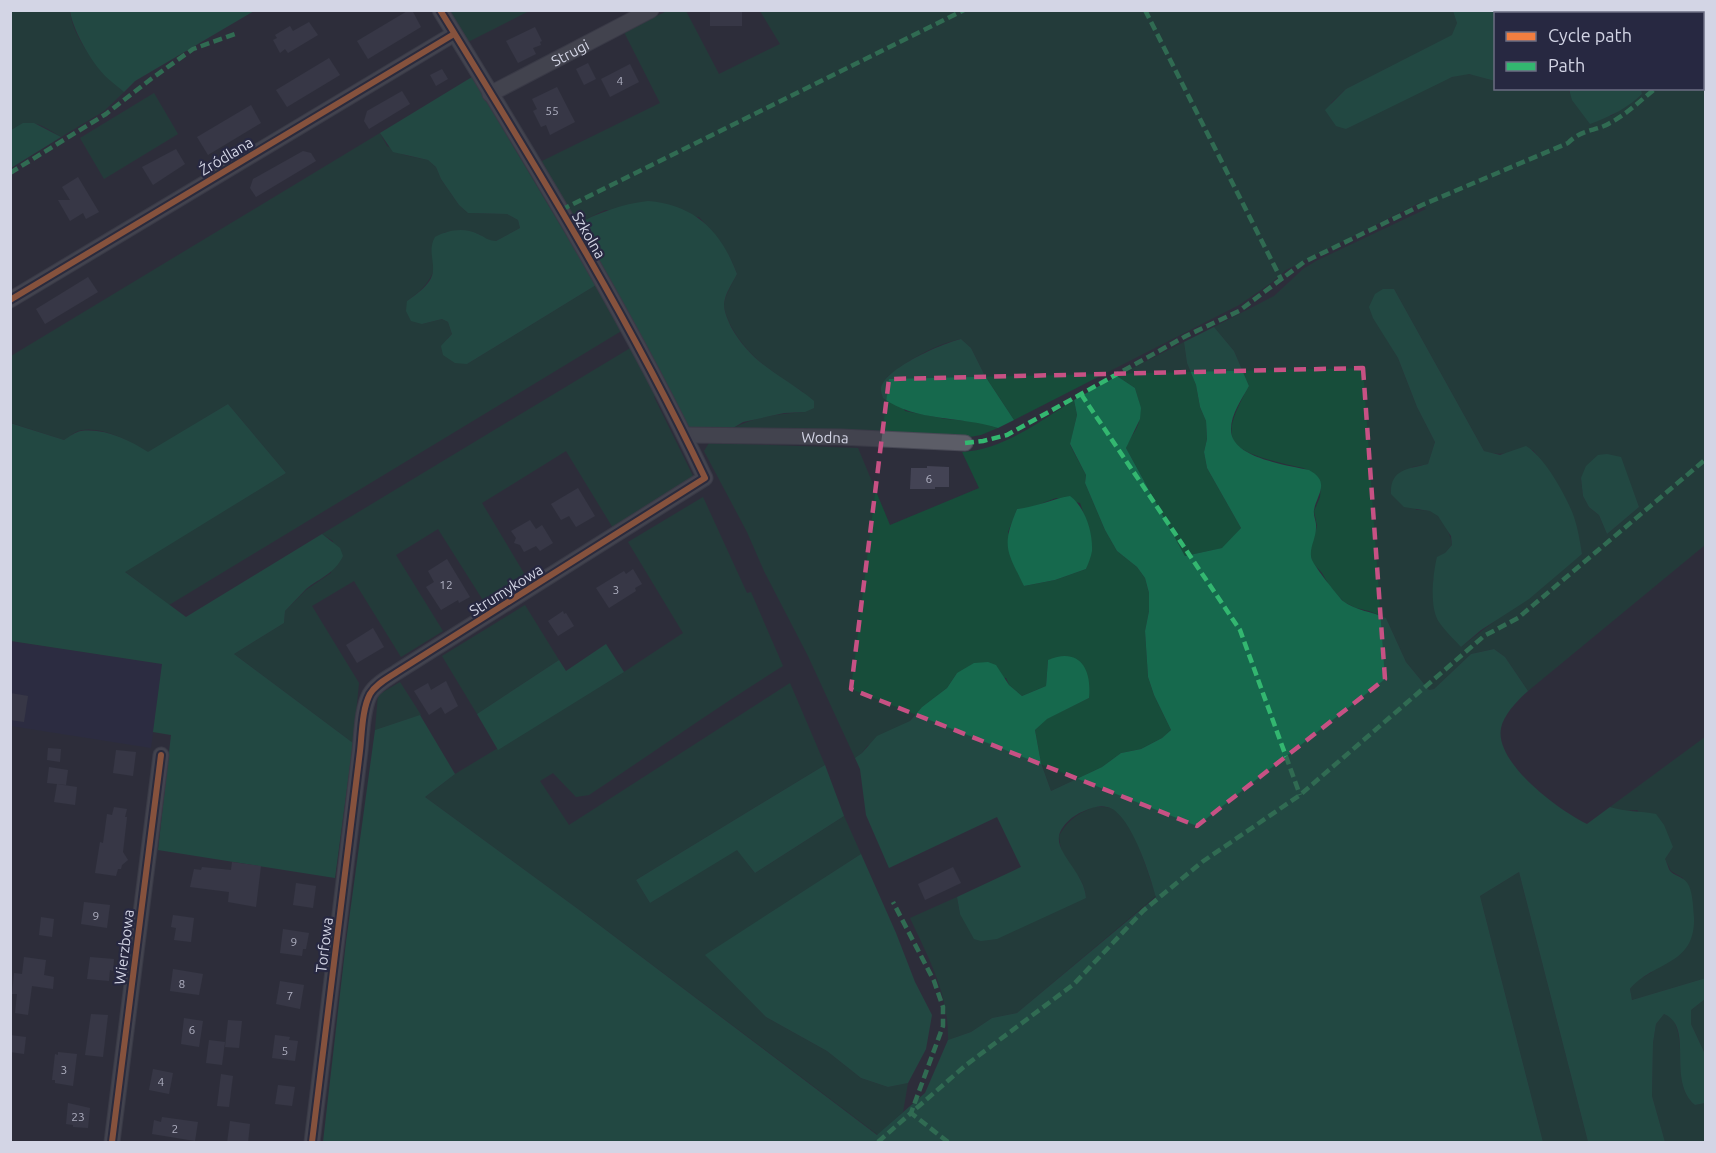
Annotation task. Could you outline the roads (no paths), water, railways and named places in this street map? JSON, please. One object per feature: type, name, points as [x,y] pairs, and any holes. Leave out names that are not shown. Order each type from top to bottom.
[{"type":"street","name":"Szkolna","points":[[440,10],[634,335],[705,478]]},
{"type":"street","name":"Strugi","points":[[489,94],[651,10]]},
{"type":"street","name":"Źródlana","points":[[10,300],[454,34]]},
{"type":"street","name":"Wodna","points":[[684,435],[841,437],[964,443]]},
{"type":"street","name":"Strumykowa","points":[[360,751],[365,712],[370,694],[380,683],[705,478]]},
{"type":"street","name":"Torfowa","points":[[312,1143],[360,751]]},
{"type":"street","name":"Wierzbowa","points":[[112,1143],[161,756]]}]
